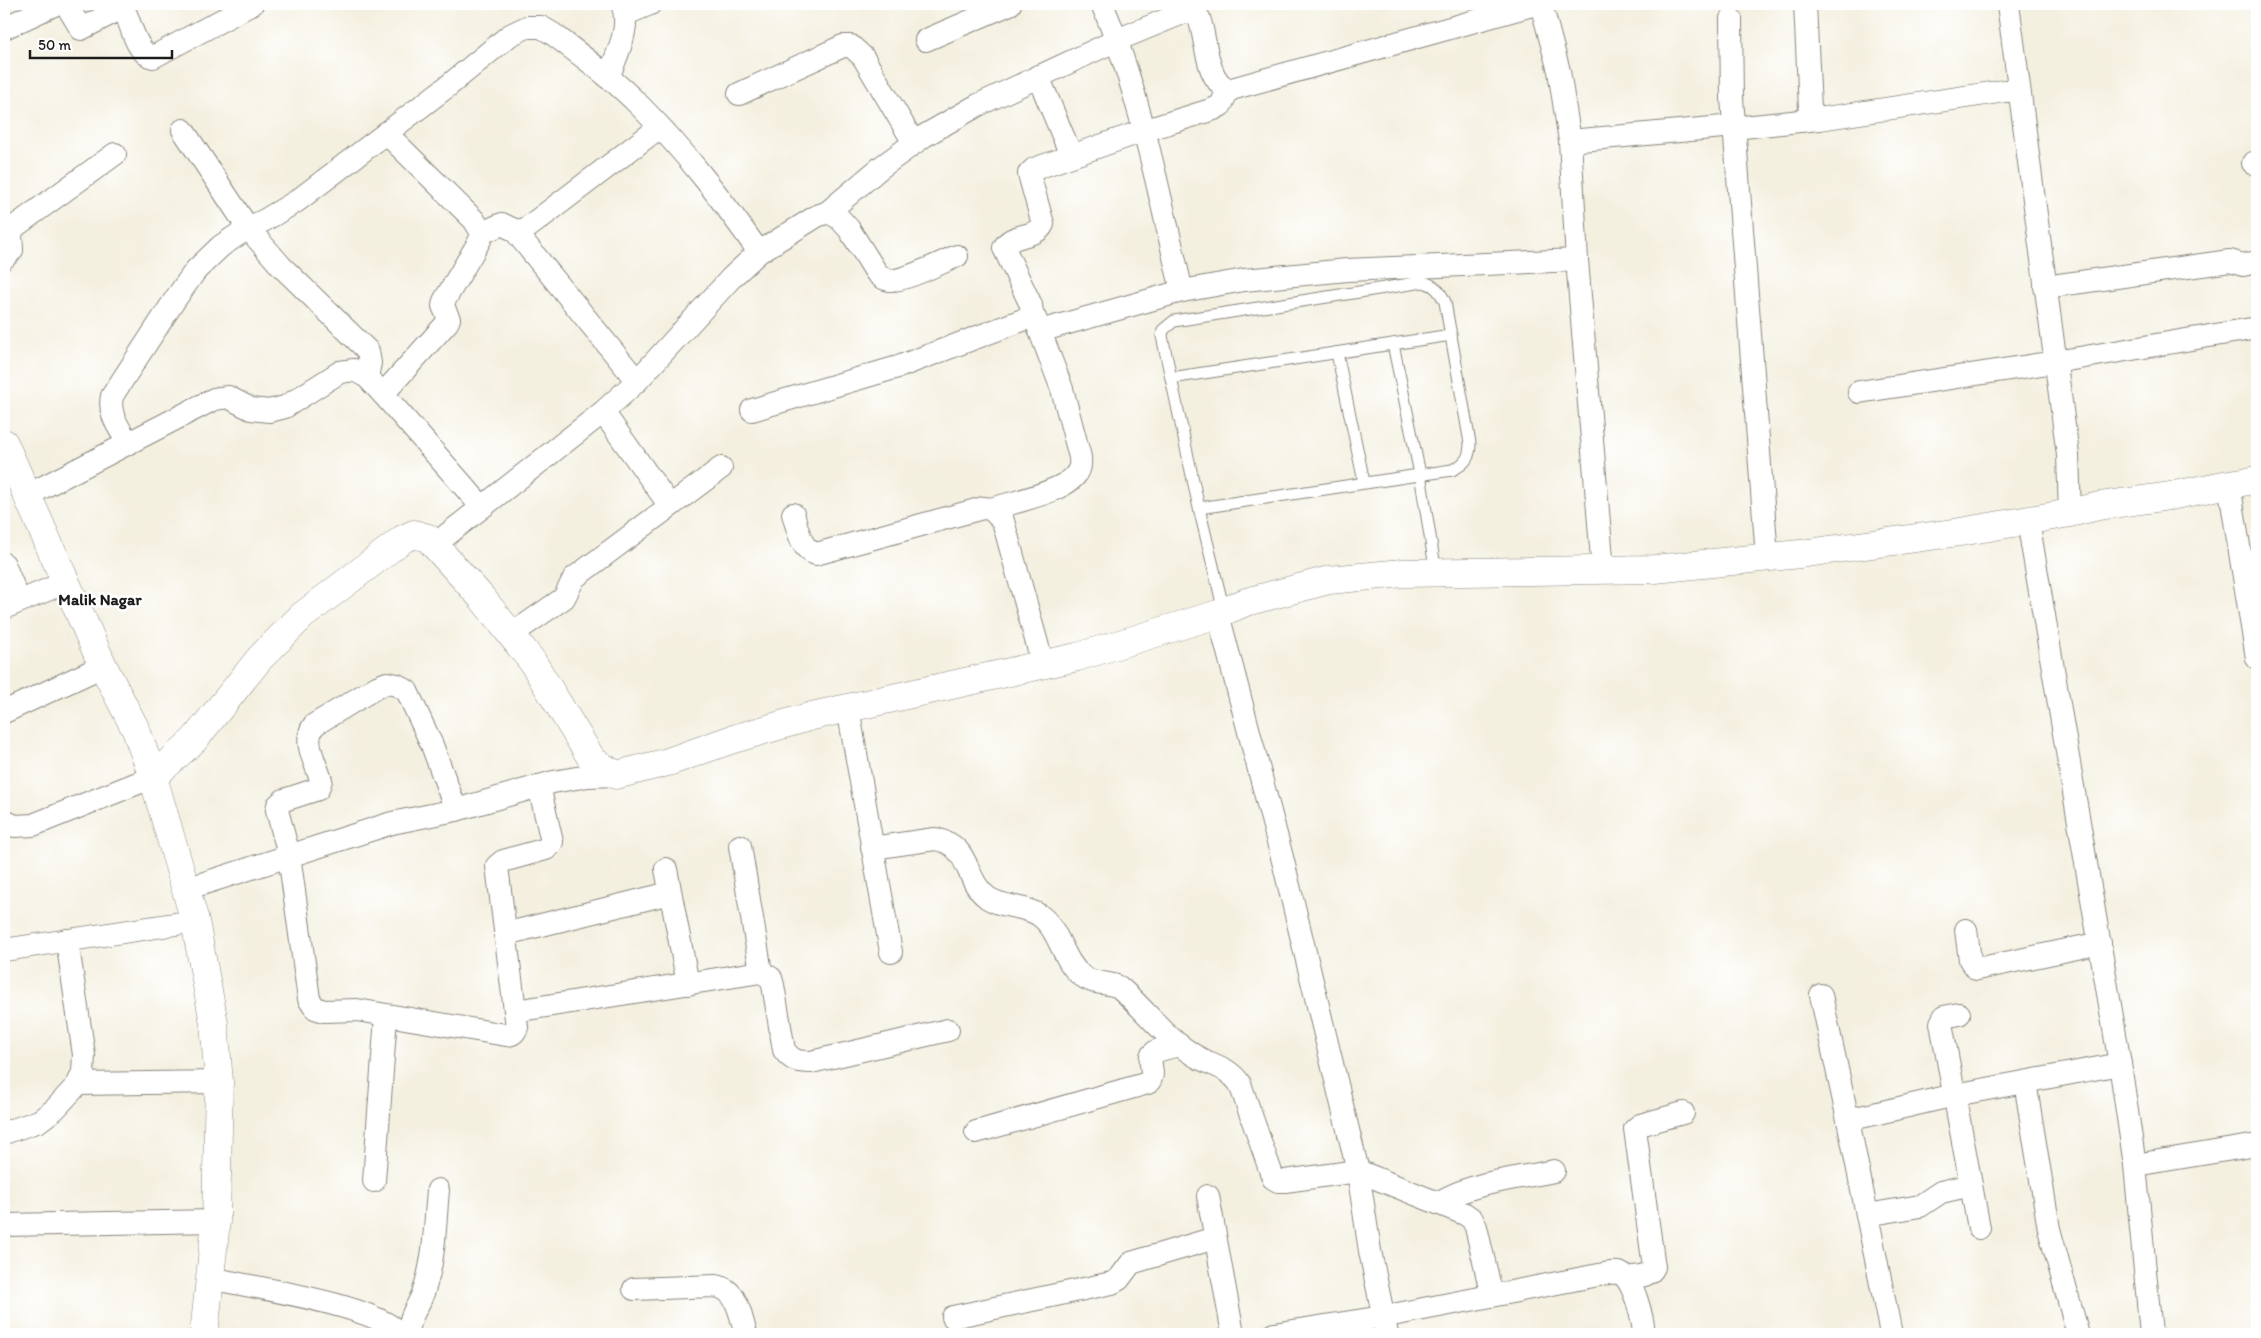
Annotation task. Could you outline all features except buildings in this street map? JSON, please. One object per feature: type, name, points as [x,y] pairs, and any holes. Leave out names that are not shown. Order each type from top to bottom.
[{"type":"street","points":[[4,28],[56,4]]},
{"type":"street","points":[[66,4],[81,29],[118,10],[122,10],[126,14],[142,51],[146,56],[153,58],[252,4]]},
{"type":"street","points":[[608,78],[622,40],[624,9],[650,4]]},
{"type":"street","points":[[1102,4],[1117,40],[1143,130],[1182,291]]},
{"type":"street","points":[[434,545],[558,450],[603,412],[637,381],[732,278],[759,252],[817,216],[828,212],[880,168],[914,144],[978,105],[1117,40],[1185,12],[1193,12],[1199,18],[1213,76],[1219,86],[1228,90],[1536,4]]},
{"type":"street","points":[[1542,4],[1559,70],[1570,141],[1577,260],[1603,571]]},
{"type":"street","points":[[1805,4],[1810,109],[1820,119]]},
{"type":"street","points":[[2008,4],[2018,91],[2068,455],[2070,513]]},
{"type":"street","points":[[926,40],[1005,5]]},
{"type":"street","points":[[1731,19],[1734,127],[1767,556]]},
{"type":"street","points":[[128,443],[113,417],[110,407],[112,396],[196,270],[221,246],[248,228],[297,201],[510,35],[527,27],[541,27],[553,34],[640,106],[685,153],[717,193],[759,252]]},
{"type":"street","points":[[740,94],[843,46],[851,46],[863,57],[914,144]]},
{"type":"street","points":[[1038,76],[1071,155]]},
{"type":"street","points":[[793,514],[804,546],[809,552],[816,554],[983,508],[992,509],[1062,487],[1074,478],[1080,469],[1080,457],[1062,389],[1004,248],[1010,240],[1038,231],[1043,224],[1029,174],[1034,169],[1071,155],[1143,130],[1214,109],[1221,105],[1228,90]]},
{"type":"street","points":[[1570,141],[1820,119],[2005,91],[2018,91]]},
{"type":"street","points":[[515,231],[527,228],[660,127]]},
{"type":"street","points":[[183,130],[248,228],[281,266],[362,342],[368,351],[370,363],[367,377]]},
{"type":"street","points":[[383,394],[449,319],[443,306],[444,301],[480,240],[482,233],[474,220],[386,133]]},
{"type":"street","points":[[4,258],[12,250],[10,236],[12,230],[17,225],[115,154]]},
{"type":"street","points":[[828,212],[839,218],[876,272],[883,279],[903,278],[957,256]]},
{"type":"street","points":[[482,233],[502,224],[515,231],[637,381]]},
{"type":"street","points":[[752,410],[849,382],[944,351],[1021,322],[1036,322],[1182,291],[1244,280],[1348,270],[1577,260]]},
{"type":"street","points":[[2045,287],[2230,261],[2243,265],[2257,262]]},
{"type":"street","points":[[1859,392],[2257,328]]},
{"type":"street","points":[[28,494],[214,399],[228,396],[251,409],[269,411],[285,408],[340,372],[354,370],[367,377],[383,394],[482,507]]},
{"type":"street","points":[[603,412],[670,506]]},
{"type":"street","points":[[4,443],[103,666],[136,730],[153,776],[195,921],[214,1023],[219,1082],[216,1221],[204,1334]]},
{"type":"street","points":[[512,634],[564,598],[574,578],[721,468]]},
{"type":"street","points":[[186,889],[392,823],[456,810],[540,786],[588,776],[616,775],[668,762],[730,740],[848,708],[1077,657],[1221,612],[1246,602],[1329,580],[1403,573],[1655,569],[1960,532],[2257,480]]},
{"type":"street","points":[[2229,484],[2257,658]]},
{"type":"street","points":[[992,509],[1003,521],[1043,665]]},
{"type":"street","points":[[2028,521],[2120,1064],[2135,1165],[2151,1334]]},
{"type":"street","points":[[4,821],[15,826],[33,825],[153,776],[194,740],[260,658],[302,616],[403,539],[414,534],[428,538],[512,634],[532,661],[593,761],[616,775]]},
{"type":"street","points":[[4,564],[11,604],[66,582]]},
{"type":"street","points":[[1221,612],[1358,1171],[1384,1326]]},
{"type":"street","points":[[4,712],[103,666]]},
{"type":"street","points":[[456,810],[432,745],[407,691],[397,685],[387,683],[377,687],[314,725],[308,732],[308,741],[321,780],[320,785],[318,789],[284,800],[278,805],[277,810],[288,855],[309,999],[315,1008],[324,1011],[356,1010],[512,1035],[517,1027],[497,866],[503,861],[546,850],[552,842],[540,786]]},
{"type":"street","points":[[848,708],[890,952]]},
{"type":"street","points":[[872,848],[934,839],[944,840],[954,846],[962,856],[975,884],[987,897],[1000,904],[1028,910],[1040,915],[1080,974],[1093,981],[1110,983],[1119,987],[1179,1045],[1234,1075],[1240,1084],[1273,1178],[1278,1181],[1285,1181],[1358,1171],[1438,1203],[1472,1219],[1476,1227],[1492,1296]]},
{"type":"street","points":[[740,846],[761,972]]},
{"type":"street","points":[[666,869],[688,984]]},
{"type":"street","points":[[505,934],[670,892]]},
{"type":"street","points":[[4,950],[195,921]]},
{"type":"street","points":[[1966,930],[1970,960],[1977,969],[2100,943]]},
{"type":"street","points":[[4,1133],[39,1121],[55,1109],[78,1084],[83,1072],[84,1055],[68,940]]},
{"type":"street","points":[[515,1011],[761,972],[771,978],[784,1050],[790,1059],[799,1062],[812,1062],[948,1030]]},
{"type":"street","points":[[1820,995],[1848,1120],[1891,1334]]},
{"type":"street","points":[[1959,1014],[1944,1017],[1941,1023],[1979,1228]]},
{"type":"street","points":[[374,1181],[386,1016]]},
{"type":"street","points":[[976,1132],[1148,1083],[1152,1078],[1151,1056],[1156,1051],[1179,1045]]},
{"type":"street","points":[[1848,1120],[1955,1096],[2120,1064]]},
{"type":"street","points":[[78,1084],[219,1082]]},
{"type":"street","points":[[2025,1082],[2049,1229],[2078,1334]]},
{"type":"street","points":[[1627,1278],[1647,1275],[1652,1272],[1654,1267],[1635,1129],[1640,1125],[1683,1113]]},
{"type":"street","points":[[2135,1165],[2257,1145]]},
{"type":"street","points":[[1438,1203],[1467,1189],[1554,1171]]},
{"type":"street","points":[[1867,1215],[1920,1206],[1941,1192],[1971,1185]]},
{"type":"street","points":[[408,1334],[409,1320],[425,1289],[429,1274],[438,1190]]},
{"type":"street","points":[[1208,1196],[1233,1334]]},
{"type":"street","points":[[4,1225],[216,1221]]},
{"type":"street","points":[[953,1317],[1112,1283],[1119,1279],[1130,1263],[1215,1238]]},
{"type":"street","points":[[1274,1334],[1384,1326],[1492,1296],[1609,1272],[1620,1273],[1627,1278],[1637,1305],[1644,1334]]},
{"type":"street","points":[[210,1278],[338,1305],[372,1316],[393,1326],[400,1334]]},
{"type":"street","points":[[634,1289],[715,1286],[725,1288],[732,1293],[746,1334]]},
{"type":"lane","points":[[1199,508],[1452,470],[1464,464],[1470,455],[1470,443],[1445,302],[1440,292],[1423,282],[1174,322],[1163,330],[1162,336],[1221,612]]},
{"type":"lane","points":[[1171,378],[1451,335]]},
{"type":"lane","points":[[1393,344],[1420,474],[1436,572]]},
{"type":"lane","points":[[1336,353],[1364,482]]},
{"type":"district","name":"Malik Nagar","points":[[100,599]]}]
